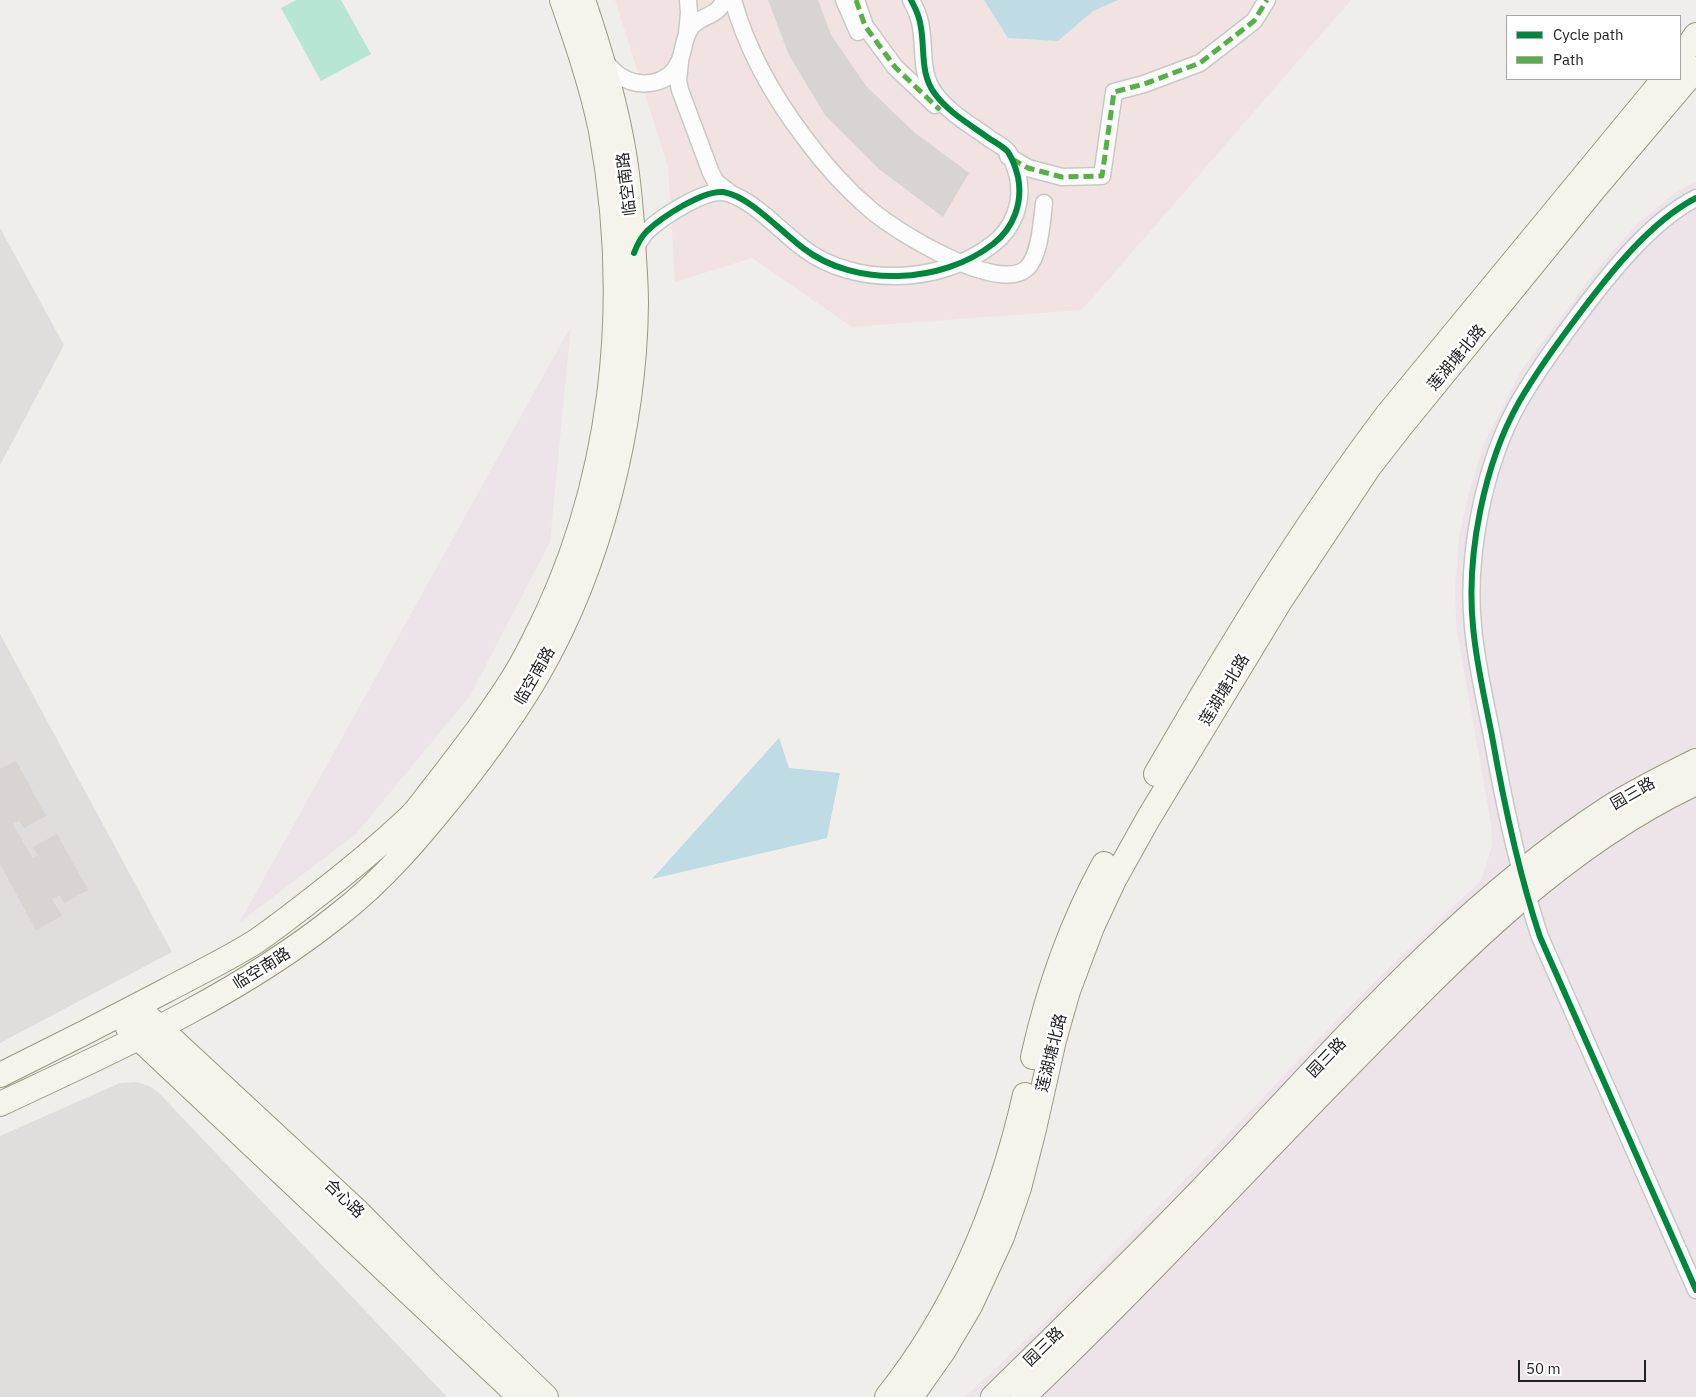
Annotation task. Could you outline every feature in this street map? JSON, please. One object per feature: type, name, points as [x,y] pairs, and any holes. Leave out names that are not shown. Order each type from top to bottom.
[{"type":"main road","name":"临空南路","points":[[0,1075],[126,1011],[254,942],[332,884],[412,815],[450,768],[496,704],[531,646],[555,596],[576,544],[593,485],[606,412],[616,334],[616,258],[611,199],[600,129],[582,56],[562,0]]},
{"type":"main road","name":"临空南路","points":[[0,1104],[148,1032],[232,988],[298,946],[364,894],[387,872],[430,824],[478,764],[538,673],[562,627],[583,578],[616,470],[626,418],[636,303],[630,197],[623,144],[601,57],[583,0]]},
{"type":"main road","points":[[1681,57],[1696,35]]},
{"type":"main road","name":"莲湖塘北路","points":[[911,1397],[944,1350],[970,1306],[1002,1237],[1023,1171],[1054,1040],[1068,991],[1092,927],[1114,880],[1162,794],[1280,601],[1369,468],[1595,188],[1696,69]]},
{"type":"main road","name":"莲湖塘北路","points":[[887,1397],[929,1340],[955,1295],[978,1247],[1000,1189],[1019,1123],[1050,990],[1075,921],[1101,870],[1196,705],[1266,590],[1375,431],[1582,176],[1663,80]]},
{"type":"main road","name":"园三路","points":[[1023,1397],[1194,1226],[1475,939],[1560,841],[1609,808],[1663,777],[1696,761]]},
{"type":"main road","name":"园三路","points":[[992,1397],[1185,1208],[1304,1081],[1408,975],[1468,918],[1524,883],[1569,860],[1636,815],[1674,793],[1696,783]]},
{"type":"main road","name":"合心路","points":[[126,1011],[520,1397]]},
{"type":"main road","name":"合心路","points":[[148,1032],[356,1210],[430,1285],[546,1397]]},
{"type":"street","points":[[688,0],[689,13],[686,38],[678,80],[680,90],[711,173],[723,188],[737,198]]},
{"type":"street","points":[[686,38],[696,22],[716,13],[724,0]]},
{"type":"street","points":[[733,0],[749,44],[768,84],[786,113],[829,168],[871,210],[892,226],[917,242],[982,272]]},
{"type":"street","points":[[844,0],[865,45],[874,57],[888,68],[917,73],[927,81],[944,105],[1008,152],[1018,176],[1020,190],[1018,207],[1006,232],[992,245],[961,262],[936,271]]},
{"type":"street","points":[[856,0],[865,26],[902,70],[939,109],[984,142],[1028,168],[1062,177],[1102,176],[1114,92],[1144,84],[1200,63],[1254,21],[1267,0]]},
{"type":"street","points":[[911,0],[921,28],[923,67],[927,81]]},
{"type":"street","points":[[902,70],[913,65],[923,47]]},
{"type":"street","points":[[601,57],[618,76],[646,84],[668,78],[680,62]]},
{"type":"street","points":[[634,253],[646,232],[692,200],[710,193],[723,192],[750,205],[813,256],[836,267],[877,276],[900,276],[936,271],[1011,274],[1021,272],[1028,267],[1038,242],[1044,203]]},
{"type":"street","points":[[1696,198],[1685,203],[1651,230],[1602,283],[1558,342],[1519,404],[1500,444],[1486,487],[1474,537],[1472,579],[1472,625],[1500,784],[1524,883],[1540,937],[1696,1290]]},
{"type":"shaded area","points":[[615,0],[1351,0],[1082,310],[852,327],[752,258],[675,282],[668,167]]},
{"type":"shaded area","points":[[1696,181],[1696,1397],[965,1397],[1046,1321],[1140,1226],[1363,993],[1481,880],[1492,846],[1491,824],[1456,626],[1455,585],[1459,537],[1469,492],[1483,446],[1522,369],[1598,268],[1636,225],[1675,193]]},
{"type":"shaded area","points":[[0,228],[64,345],[0,465]]},
{"type":"shaded area","points":[[571,326],[550,542],[470,696],[356,834],[239,923]]},
{"type":"shaded area","points":[[0,634],[172,952],[0,1043]]},
{"type":"shaded area","points":[[137,1082],[149,1086],[158,1092],[447,1397],[0,1397],[0,1136],[120,1083]]},
{"type":"green space","points":[[296,0],[341,0],[371,54],[321,81],[281,8]]},
{"type":"water","points":[[984,0],[1118,0],[1093,11],[1058,41],[1008,38]]},
{"type":"water","points":[[779,738],[789,768],[840,773],[827,838],[652,879]]},
{"type":"building","points":[[768,0],[818,0],[831,35],[867,87],[915,133],[969,173],[943,217],[879,169],[825,115],[789,55]]},
{"type":"building","points":[[16,761],[46,816],[24,828],[19,821],[13,824],[32,858],[38,855],[33,847],[57,834],[88,890],[64,903],[60,895],[52,899],[62,916],[36,930],[0,864],[0,769]]},
{"type":"marked path","points":[[856,0],[865,26],[895,67],[940,110]]},
{"type":"marked path","points":[[1012,159],[1028,168],[1062,177],[1102,176],[1114,92],[1144,84],[1200,63],[1254,21],[1267,0]]},
{"type":"cycle path","points":[[634,253],[645,233],[662,219],[683,205],[705,195],[723,192],[744,200],[803,248],[824,261],[847,270],[873,275],[898,276],[924,273],[949,267],[972,257],[1000,238],[1011,222],[1018,205],[1019,186],[1014,164],[1004,148],[968,124],[935,94],[927,78],[918,14],[911,0]]},
{"type":"cycle path","points":[[1696,198],[1663,220],[1618,265],[1556,346],[1519,402],[1496,453],[1487,481],[1475,540],[1472,570],[1473,626],[1476,654],[1501,787],[1518,862],[1532,912],[1540,937],[1696,1290]]}]
